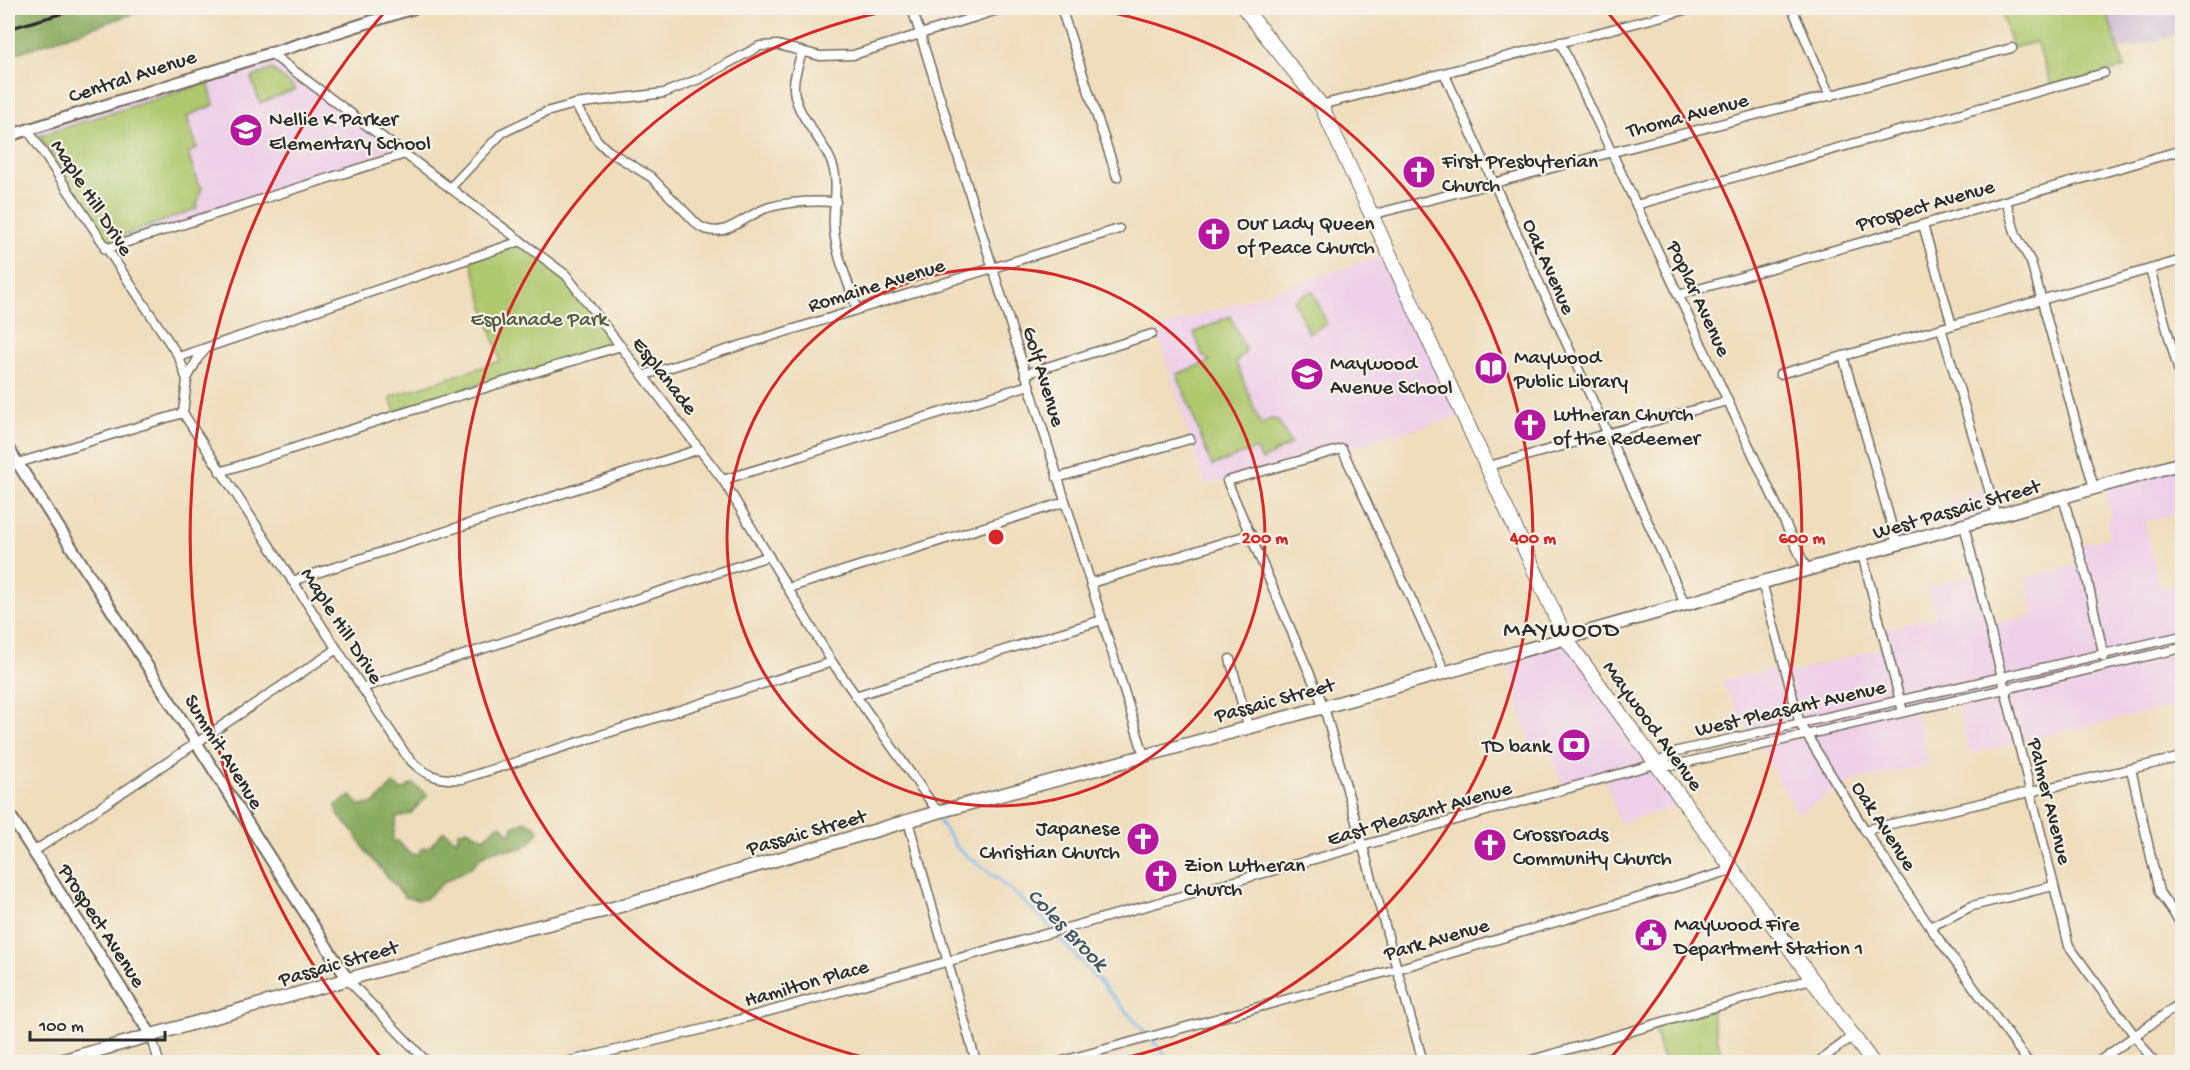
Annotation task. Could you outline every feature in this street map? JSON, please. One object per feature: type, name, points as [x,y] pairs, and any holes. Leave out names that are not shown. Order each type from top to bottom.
[{"type":"main road","name":"Maywood Avenue","points":[[1244,8],[1322,105],[1485,467],[1566,639],[1654,764],[1872,1062]]},
{"type":"main road","name":"West Passaic Street","points":[[1566,639],[2179,464]]},
{"type":"main road","name":"Passaic Street","points":[[57,1062],[533,927],[603,911],[938,812],[1566,639]]},
{"type":"street","name":"Central Avenue","points":[[8,136],[268,52],[414,8]]},
{"type":"street","name":"Golf Avenue","points":[[912,8],[1144,755]]},
{"type":"street","points":[[450,188],[502,134],[546,112],[575,104],[664,93],[699,79],[760,46],[778,45],[820,56],[853,55],[1004,8]]},
{"type":"street","points":[[1061,8],[1117,177]]},
{"type":"street","points":[[1322,105],[1693,8]]},
{"type":"street","points":[[1792,8],[1830,96]]},
{"type":"street","name":"Poplar Avenue","points":[[1560,42],[1807,570]]},
{"type":"street","name":"Thoma Avenue","points":[[1371,215],[2012,48]]},
{"type":"street","name":"Esplanade","points":[[268,52],[566,275],[645,375],[723,480],[832,662],[938,812]]},
{"type":"street","points":[[802,52],[794,83],[795,95],[802,115],[818,134],[831,158],[836,179],[834,233],[857,309]]},
{"type":"street","name":"Oak Avenue","points":[[1444,73],[1685,604]]},
{"type":"street","points":[[1636,205],[2104,73]]},
{"type":"street","points":[[575,104],[597,140],[607,150],[651,177],[699,226],[706,230],[723,232],[755,212],[779,205],[815,201],[836,202]]},
{"type":"street","name":"Maple Hill Drive","points":[[28,130],[179,357],[187,380],[183,413],[412,764],[430,776],[451,780],[832,662]]},
{"type":"street","name":"Prospect Avenue","points":[[1678,295],[2182,150]]},
{"type":"street","points":[[105,249],[405,154]]},
{"type":"street","points":[[2006,201],[2016,235],[2031,262],[2094,488]]},
{"type":"street","points":[[1923,225],[1952,325]]},
{"type":"street","name":"Romaine Avenue","points":[[645,375],[1119,229]]},
{"type":"street","points":[[179,357],[521,241]]},
{"type":"street","points":[[1780,374],[2182,260]]},
{"type":"street","points":[[2150,269],[2182,383]]},
{"type":"street","points":[[1941,328],[1997,516]]},
{"type":"street","points":[[1025,374],[1152,334]]},
{"type":"street","points":[[220,472],[621,346]]},
{"type":"street","points":[[187,380],[190,369],[208,347]]},
{"type":"street","points":[[1843,356],[1897,544]]},
{"type":"street","points":[[723,480],[1029,385]]},
{"type":"street","points":[[1485,467],[1727,400]]},
{"type":"street","points":[[12,464],[183,413]]},
{"type":"street","points":[[1057,478],[1190,439]]},
{"type":"street","name":"Summit Avenue","points":[[8,448],[12,464],[196,742],[348,980],[427,1062]]},
{"type":"street","points":[[292,581],[700,449]]},
{"type":"street","points":[[1423,1062],[1324,707],[1227,481],[1342,449],[1445,672]]},
{"type":"street","points":[[2179,464],[2182,478]]},
{"type":"street","points":[[2063,498],[2087,578],[2106,666]]},
{"type":"street","points":[[788,588],[1065,502]]},
{"type":"street","name":"Palmer Avenue","points":[[1964,525],[2069,946],[2154,1062]]},
{"type":"street","points":[[1091,583],[1251,534]]},
{"type":"street","points":[[1862,554],[1903,712]]},
{"type":"street","points":[[362,688],[769,556]]},
{"type":"street","name":"Oak Avenue","points":[[1762,582],[1800,724],[1865,830],[1930,927],[2028,1062]]},
{"type":"street","points":[[855,696],[1102,620]]},
{"type":"street","name":"West Pleasant Avenue","points":[[1654,764],[1678,751],[2182,636]]},
{"type":"street","name":"West Pleasant Avenue","points":[[1654,764],[1675,765],[2182,648]]},
{"type":"street","points":[[33,852],[337,649]]},
{"type":"street","points":[[1230,659],[1248,726]]},
{"type":"street","points":[[1865,830],[2182,757]]},
{"type":"street","name":"East Pleasant Avenue","points":[[1054,932],[1654,764]]},
{"type":"street","points":[[2132,768],[2159,892],[2182,925]]},
{"type":"street","name":"Prospect Avenue","points":[[8,812],[151,1035],[159,1062]]},
{"type":"street","points":[[908,821],[976,1062]]},
{"type":"street","name":"Park Avenue","points":[[1059,1062],[1397,969],[1732,870]]},
{"type":"street","points":[[1930,927],[1972,906],[2053,886]]},
{"type":"street","name":"Hamilton Place","points":[[567,1062],[716,1026],[1054,932]]},
{"type":"street","points":[[1525,1062],[1811,979]]},
{"type":"street","points":[[2098,1062],[2182,1002]]},
{"type":"street","points":[[1818,1062],[1853,1036]]},
{"type":"shaded area","points":[[2105,8],[2182,8],[2182,34],[2120,50]]},
{"type":"shaded area","points":[[268,52],[396,148],[105,249],[28,130]]},
{"type":"shaded area","name":"Maywood Avenue School","points":[[1389,254],[1462,416],[1227,481],[1204,484],[1157,329]]},
{"type":"shaded area","points":[[2175,465],[2182,479],[2182,510],[2145,523],[2160,588],[2182,583],[2182,704],[1969,754],[1957,700],[1916,710],[1929,765],[1852,781],[1797,814],[1767,758],[1750,735],[1721,680],[1785,667],[1787,674],[1886,647],[1882,630],[1936,617],[1927,588],[1977,574],[1990,625],[2034,615],[2026,578],[2082,564],[2077,545],[2109,538],[2107,521],[2111,519],[2104,486]]},
{"type":"shaded area","points":[[1989,489],[1997,516],[1955,528],[1945,502]]},
{"type":"shaded area","points":[[1566,639],[1684,804],[1620,823],[1605,778],[1564,790],[1549,750],[1532,750],[1505,655]]},
{"type":"green space","points":[[8,8],[150,8],[8,56]]},
{"type":"green space","points":[[2000,8],[2105,8],[2125,67],[2053,89],[2036,42],[2012,48]]},
{"type":"green space","points":[[272,69],[296,89],[260,103],[251,78]]},
{"type":"green space","points":[[208,82],[214,105],[187,116],[197,148],[188,153],[198,184],[202,187],[196,209],[106,242],[39,136]]},
{"type":"green space","name":"Esplanade Park","points":[[521,241],[566,275],[621,346],[506,381],[504,376],[395,412],[390,397],[500,361],[470,258]]},
{"type":"green space","points":[[1313,291],[1327,324],[1308,333],[1294,300]]},
{"type":"green space","points":[[1230,316],[1246,351],[1236,362],[1261,425],[1270,419],[1278,420],[1291,444],[1262,460],[1255,449],[1212,466],[1177,374],[1210,361],[1203,356],[1194,333]]},
{"type":"green space","points":[[393,784],[402,790],[413,784],[428,795],[410,814],[397,817],[392,841],[398,841],[409,853],[418,855],[421,849],[429,847],[444,831],[456,840],[459,832],[467,829],[484,838],[497,826],[502,825],[509,833],[512,833],[512,828],[524,821],[535,826],[539,831],[530,843],[521,849],[497,850],[484,855],[470,868],[443,883],[425,899],[405,897],[339,816],[336,805],[351,796],[360,806],[375,803]]},
{"type":"green space","points":[[1711,1010],[1723,1062],[1664,1062],[1653,1026]]},
{"type":"waterway","name":"Coles Brook","points":[[939,821],[959,850],[997,878],[1041,917],[1172,1062]]},
{"type":"railway","points":[[8,29],[81,8]]},
{"type":"place","name":"Nellie K Parker Elementary School","points":[[246,130]]},
{"type":"place","name":"First Presbyterian Church","points":[[1419,172]]},
{"type":"place","name":"Our Lady Queen of Peace Church","points":[[1214,234]]},
{"type":"place","name":"Maywood Public Library","points":[[1491,368]]},
{"type":"place","name":"Maywood Avenue School","points":[[1307,374]]},
{"type":"place","name":"Lutheran Church of the Redeemer","points":[[1530,425]]},
{"type":"place","name":"TD bank","points":[[1574,745]]},
{"type":"place","name":"Japanese Christian Church","points":[[1143,839]]},
{"type":"place","name":"Crossroads Community Church","points":[[1490,845]]},
{"type":"place","name":"Zion Lutheran Church","points":[[1161,876]]},
{"type":"place","name":"Maywood Fire Department Station 1","points":[[1651,935]]},
{"type":"district","name":"MAYWOOD","points":[[1562,628]]}]
